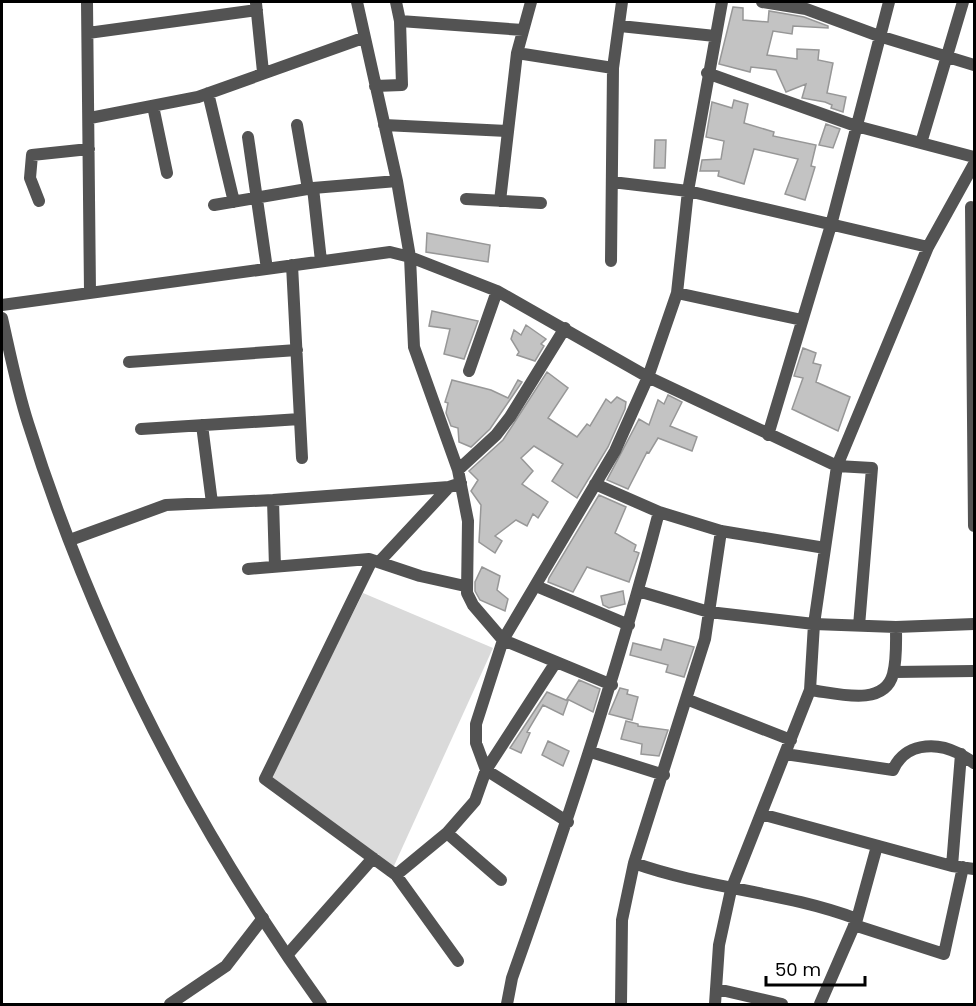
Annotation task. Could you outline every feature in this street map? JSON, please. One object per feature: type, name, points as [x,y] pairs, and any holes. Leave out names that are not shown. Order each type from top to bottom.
[{"type":"street","points":[[87,2],[90,292]]},
{"type":"street","points":[[357,2],[363,38],[397,181],[410,257],[414,346],[468,521],[465,586],[472,605],[502,639],[612,685]]},
{"type":"street","points":[[375,86],[402,85],[400,21],[396,2]]},
{"type":"street","points":[[500,201],[517,53],[531,2]]},
{"type":"street","points":[[611,261],[613,68],[622,2]]},
{"type":"street","points":[[568,822],[486,770],[476,743],[476,724],[502,639],[537,585],[615,451],[648,377],[677,293],[688,191],[707,73],[722,2]]},
{"type":"street","points":[[762,2],[806,9],[879,36],[975,65]]},
{"type":"street","points":[[768,435],[831,225],[879,36],[890,2]]},
{"type":"street","points":[[921,143],[963,2]]},
{"type":"street","points":[[88,33],[256,6],[263,72]]},
{"type":"street","points":[[400,21],[523,30]]},
{"type":"street","points":[[620,26],[715,36]]},
{"type":"street","points":[[90,118],[208,93],[363,38]]},
{"type":"street","points":[[517,53],[613,68]]},
{"type":"street","points":[[707,73],[856,126],[975,157]]},
{"type":"street","points":[[208,93],[234,202]]},
{"type":"street","points":[[153,106],[166,173]]},
{"type":"street","points":[[297,125],[311,188],[321,261]]},
{"type":"street","points":[[384,125],[507,130]]},
{"type":"street","points":[[248,137],[267,269]]},
{"type":"street","points":[[39,201],[30,178],[32,154],[89,150]]},
{"type":"street","points":[[716,1005],[719,945],[731,890],[810,690],[814,624],[837,466],[928,248],[975,164]]},
{"type":"street","points":[[214,205],[311,188],[397,181]]},
{"type":"street","points":[[612,182],[688,191],[928,248]]},
{"type":"street","points":[[466,199],[541,203]]},
{"type":"street","points":[[952,206],[973,207],[975,526]]},
{"type":"street","points":[[2,305],[390,252],[410,257],[497,291],[648,377],[768,435],[837,466],[872,468],[859,626]]},
{"type":"street","points":[[292,265],[302,458]]},
{"type":"street","points":[[469,371],[497,291]]},
{"type":"street","points":[[677,293],[802,320]]},
{"type":"street","points":[[2,318],[27,422],[69,540],[88,591],[148,722],[187,798],[321,1005]]},
{"type":"street","points":[[458,961],[396,875],[265,779],[375,561],[456,480],[496,435],[510,417],[565,328]]},
{"type":"street","points":[[129,362],[297,350]]},
{"type":"street","points":[[141,429],[300,419]]},
{"type":"street","points":[[202,425],[212,503]]},
{"type":"street","points":[[69,540],[166,505],[273,501],[456,480]]},
{"type":"street","points":[[595,484],[659,512],[721,531],[825,548]]},
{"type":"street","points":[[273,501],[275,567]]},
{"type":"street","points":[[507,1005],[512,978],[568,822],[612,685],[659,512]]},
{"type":"street","points":[[621,1005],[622,920],[634,863],[664,775],[705,639],[721,531]]},
{"type":"street","points":[[248,569],[375,561],[420,576],[465,586]]},
{"type":"street","points":[[537,585],[629,625]]},
{"type":"street","points":[[638,591],[709,612],[814,624],[896,627],[975,624]]},
{"type":"street","points":[[810,690],[877,694],[890,682],[894,672],[896,627]]},
{"type":"street","points":[[396,875],[447,833],[475,801],[486,770],[556,662]]},
{"type":"street","points":[[894,672],[975,671]]},
{"type":"street","points":[[686,699],[791,740]]},
{"type":"street","points":[[785,754],[893,770],[898,757],[907,750],[932,747],[961,754],[975,763]]},
{"type":"street","points":[[591,752],[664,775]]},
{"type":"street","points":[[634,863],[676,878],[829,909],[856,922],[944,954],[963,867],[961,754]]},
{"type":"street","points":[[761,814],[963,867]]},
{"type":"street","points":[[447,833],[501,880]]},
{"type":"street","points":[[820,1005],[856,922],[878,846]]},
{"type":"street","points":[[288,954],[373,858]]},
{"type":"street","points":[[170,1005],[226,966],[263,918]]},
{"type":"street","points":[[717,989],[782,1005]]},
{"type":"shaded area","points":[[363,593],[493,648],[393,868],[271,776]]},
{"type":"building","points":[[733,7],[743,8],[743,20],[768,22],[769,11],[804,17],[828,26],[828,28],[793,26],[792,34],[773,31],[767,55],[797,59],[797,49],[819,50],[818,60],[833,63],[827,93],[846,97],[843,112],[831,108],[832,105],[825,102],[802,98],[806,84],[786,92],[776,70],[751,67],[750,72],[719,64]]},
{"type":"building","points":[[734,100],[748,104],[744,123],[774,132],[773,136],[816,145],[811,166],[815,167],[805,200],[785,194],[798,159],[754,149],[744,184],[718,176],[719,171],[700,171],[702,160],[721,159],[724,141],[706,137],[712,102],[732,108]]},
{"type":"building","points":[[826,124],[840,129],[833,148],[819,145]]},
{"type":"building","points":[[655,140],[666,140],[665,168],[654,168]]},
{"type":"building","points":[[427,233],[490,245],[488,262],[426,252]]},
{"type":"building","points":[[432,311],[478,321],[464,359],[444,354],[450,329],[429,326]]},
{"type":"building","points":[[526,325],[546,339],[541,344],[544,346],[535,361],[517,355],[519,352],[511,339],[514,330],[521,335]]},
{"type":"building","points":[[803,348],[816,353],[813,363],[821,365],[816,382],[850,397],[838,431],[792,409],[803,378],[794,376]]},
{"type":"building","points":[[547,372],[568,388],[548,418],[577,437],[587,424],[590,426],[606,399],[611,403],[617,397],[626,402],[625,409],[608,447],[577,498],[552,481],[563,464],[534,446],[521,458],[533,471],[522,484],[548,502],[538,518],[533,514],[527,526],[516,520],[495,536],[502,541],[495,553],[479,542],[481,505],[471,491],[478,480],[469,471],[503,440]]},
{"type":"building","points":[[452,380],[491,390],[508,398],[518,380],[522,382],[490,429],[471,447],[459,442],[458,428],[451,426],[446,413],[448,403],[445,402]]},
{"type":"building","points":[[668,395],[682,402],[670,426],[697,437],[692,451],[658,438],[649,453],[647,452],[628,489],[607,480],[639,419],[649,425],[658,400],[664,404]]},
{"type":"building","points":[[599,495],[626,507],[615,533],[636,545],[634,551],[639,553],[629,582],[587,567],[573,592],[548,582],[549,578]]},
{"type":"building","points":[[482,567],[500,576],[497,590],[508,599],[505,611],[480,600],[475,591],[475,582]]},
{"type":"building","points":[[623,591],[625,604],[609,608],[603,605],[601,596]]},
{"type":"building","points":[[664,639],[694,647],[684,677],[666,672],[668,665],[630,655],[633,643],[661,650]]},
{"type":"building","points":[[579,680],[600,689],[593,712],[567,699]]},
{"type":"building","points":[[620,688],[628,690],[627,694],[638,697],[632,720],[609,714]]},
{"type":"building","points":[[547,692],[568,701],[563,715],[543,705],[527,732],[530,733],[521,753],[510,748]]},
{"type":"building","points":[[626,721],[638,724],[638,726],[668,730],[659,756],[641,754],[642,744],[621,739]]},
{"type":"building","points":[[548,741],[569,751],[563,766],[542,755]]}]
